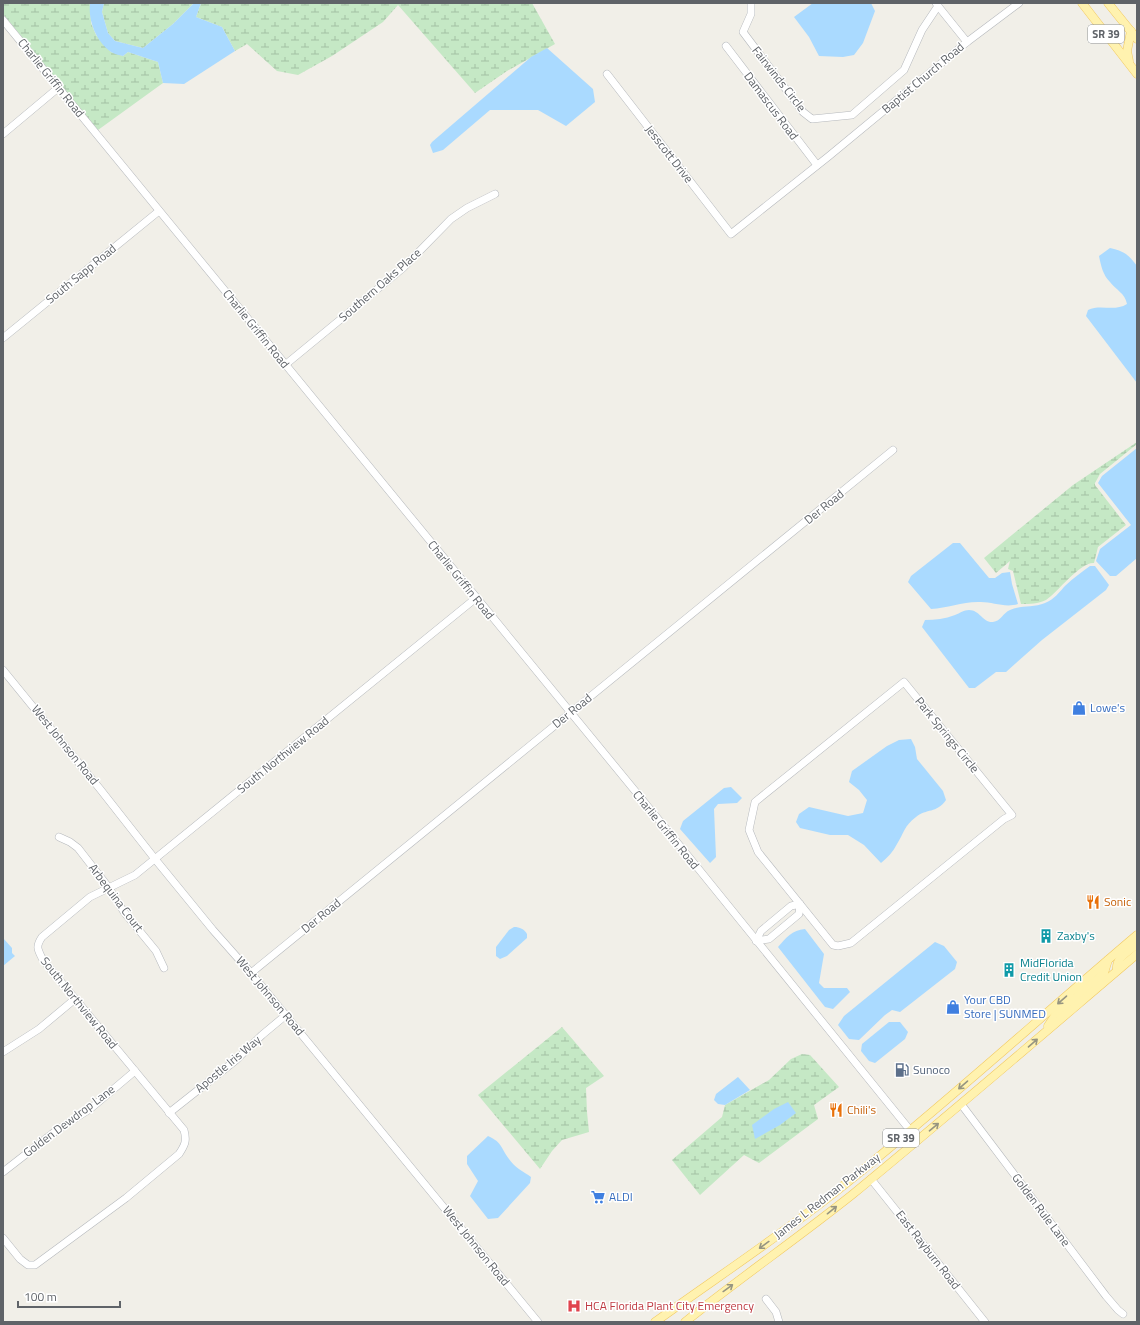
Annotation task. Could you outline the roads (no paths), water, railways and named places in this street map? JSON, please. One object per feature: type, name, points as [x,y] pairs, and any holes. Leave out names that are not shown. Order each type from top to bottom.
[{"type":"main road","name":"SR 39","points":[[1082,3],[1137,74]]},
{"type":"main road","name":"SR 39","points":[[1108,3],[1137,39]]},
{"type":"main road","points":[[1130,65],[1127,51],[1131,31]]},
{"type":"main road","name":"James L Redman Parkway","points":[[655,1322],[839,1189],[910,1131],[1137,935]]},
{"type":"main road","points":[[1118,970],[1117,966],[1119,960],[1137,944]]},
{"type":"main road","name":"James L Redman Parkway","points":[[686,1322],[722,1293],[814,1225],[871,1179],[1137,954]]},
{"type":"main road","points":[[1044,1033],[1048,1024],[1056,1014],[1104,973],[1108,960]]},
{"type":"street","name":"Fairwinds Circle","points":[[751,3],[751,14],[743,32],[803,112],[812,119],[852,115],[904,70],[922,30],[937,4],[967,42]]},
{"type":"street","name":"Baptist Church Road","points":[[731,234],[829,156],[967,42],[1019,3]]},
{"type":"street","name":"Charlie Griffin Road","points":[[3,20],[918,1140]]},
{"type":"street","name":"Damascus Road","points":[[726,46],[817,165]]},
{"type":"street","name":"Jesscott Drive","points":[[607,74],[731,234]]},
{"type":"street","points":[[3,134],[58,88]]},
{"type":"street","name":"Southern Oaks Place","points":[[285,365],[403,268],[450,219],[467,208],[495,194]]},
{"type":"street","name":"South Sapp Road","points":[[3,338],[159,211]]},
{"type":"street","name":"Der Road","points":[[251,972],[893,450]]},
{"type":"street","name":"South Northview Road","points":[[3,1238],[20,1259],[28,1265],[35,1265],[126,1198],[179,1154],[184,1146],[186,1138],[184,1130],[43,960],[38,951],[38,943],[42,937],[90,897],[135,875],[476,598]]},
{"type":"street","name":"West Johnson Road","points":[[3,670],[100,788],[213,930],[251,972],[538,1322]]},
{"type":"street","name":"Park Springs Circle","points":[[904,682],[1012,815],[1004,819],[851,943],[838,946],[833,945],[800,904],[758,852],[749,830],[755,802],[904,682]]},
{"type":"street","name":"Arbequina Court","points":[[59,837],[78,848],[109,888],[124,912],[156,951],[164,968]]},
{"type":"street","points":[[800,904],[799,914],[769,939],[756,941],[761,931],[792,906],[800,904]]},
{"type":"street","points":[[3,1052],[39,1029],[75,999]]},
{"type":"street","name":"Apostle Iris Way","points":[[169,1113],[236,1060],[286,1015]]},
{"type":"street","name":"Golden Dewdrop Lane","points":[[3,1172],[46,1138],[90,1109],[135,1071]]},
{"type":"street","name":"Golden Rule Lane","points":[[961,1104],[1106,1296],[1118,1310],[1124,1314]]},
{"type":"street","name":"East Rayburn Road","points":[[871,1179],[985,1322]]},
{"type":"street","points":[[766,1299],[776,1312],[779,1322]]},
{"type":"water","points":[[90,3],[104,3],[102,12],[108,33],[115,41],[143,48],[173,24],[194,3],[201,3],[196,17],[222,27],[235,51],[184,84],[163,83],[158,62],[128,52],[123,56],[111,52],[101,42],[94,30],[90,17]]},
{"type":"water","points":[[813,3],[871,3],[875,11],[863,43],[854,55],[843,57],[819,56],[809,37],[794,17]]},
{"type":"water","points":[[547,48],[593,89],[595,102],[566,126],[538,110],[490,110],[443,150],[433,153],[430,145],[432,142],[531,57]]},
{"type":"water","points":[[1110,248],[1126,254],[1137,266],[1137,383],[1086,316],[1088,310],[1093,308],[1113,308],[1127,304],[1122,294],[1112,285],[1102,267],[1099,256]]},
{"type":"water","points":[[1137,448],[1137,558],[1116,576],[1110,576],[1096,561],[1100,549],[1131,525],[1098,483],[1102,476]]},
{"type":"water","points":[[953,543],[960,543],[989,578],[995,578],[1002,573],[1010,572],[1018,604],[1008,605],[975,602],[931,609],[908,582],[911,576]]},
{"type":"water","points":[[1090,566],[1095,566],[1109,585],[1106,590],[1042,640],[1006,672],[996,672],[975,688],[969,688],[922,627],[925,620],[948,617],[967,610],[976,612],[987,621],[993,622],[1000,619],[1010,610],[1041,605],[1054,598],[1066,585]]},
{"type":"water","points":[[911,739],[915,747],[917,759],[943,791],[946,800],[939,807],[920,814],[912,820],[894,850],[881,863],[864,845],[848,835],[830,835],[800,828],[796,822],[799,814],[809,807],[848,816],[863,813],[867,800],[859,790],[849,782],[852,771],[887,746],[899,740]]},
{"type":"water","points":[[731,787],[742,798],[737,803],[718,804],[714,809],[716,857],[710,863],[680,829],[683,821],[724,788]]},
{"type":"water","points":[[514,927],[523,930],[527,934],[527,938],[507,956],[500,959],[496,956],[496,947],[509,930]]},
{"type":"water","points":[[805,929],[824,954],[819,983],[824,988],[847,988],[850,992],[833,1009],[825,1007],[778,947],[796,931]]},
{"type":"water","points":[[3,938],[12,948],[12,953],[15,956],[3,966]]},
{"type":"water","points":[[935,942],[944,946],[957,962],[955,969],[900,1012],[892,1010],[885,1015],[859,1040],[849,1039],[838,1025],[844,1016]]},
{"type":"water","points":[[889,1022],[900,1022],[908,1032],[905,1039],[875,1063],[869,1061],[861,1051],[862,1044]]},
{"type":"water","points":[[738,1077],[750,1090],[725,1105],[718,1104],[714,1100],[716,1094]]},
{"type":"water","points":[[788,1102],[796,1113],[780,1125],[755,1139],[752,1125],[774,1109]]},
{"type":"water","points":[[488,1136],[499,1143],[511,1162],[531,1177],[530,1183],[498,1218],[488,1219],[470,1196],[478,1181],[467,1164],[467,1156]]},
{"type":"place","name":"Lowe's","points":[[1079,708]]},
{"type":"place","name":"Sonic","points":[[1093,902]]},
{"type":"place","name":"Zaxby's","points":[[1046,936]]},
{"type":"place","name":"MidFlorida Credit Union","points":[[1009,970]]},
{"type":"place","name":"Your CBD Store | SUNMED","points":[[953,1007]]},
{"type":"place","name":"Sunoco","points":[[902,1070]]},
{"type":"place","name":"Chili's","points":[[836,1110]]},
{"type":"place","name":"ALDI","points":[[598,1197]]},
{"type":"place","name":"HCA Florida Plant City Emergency","points":[[574,1306]]}]
